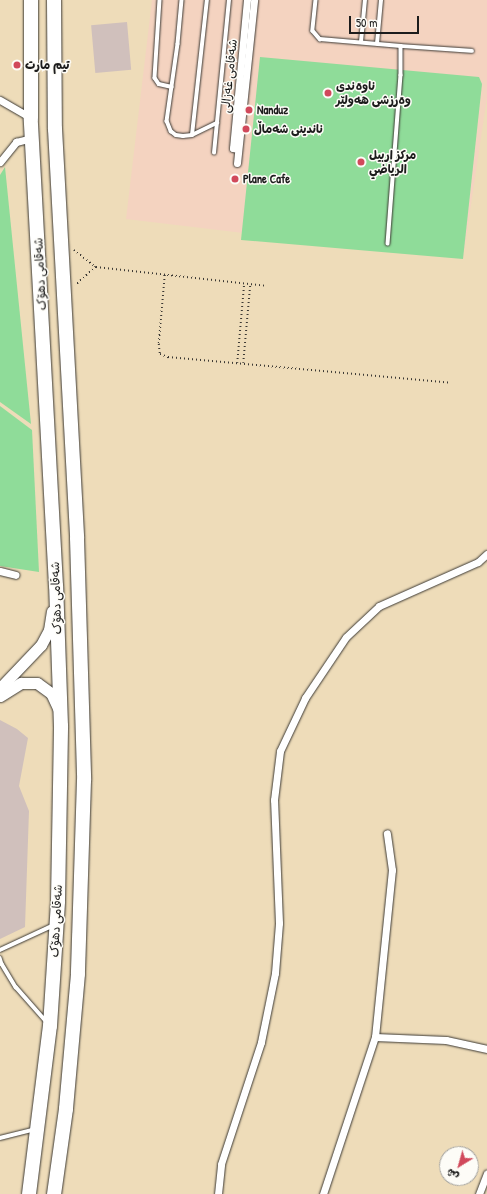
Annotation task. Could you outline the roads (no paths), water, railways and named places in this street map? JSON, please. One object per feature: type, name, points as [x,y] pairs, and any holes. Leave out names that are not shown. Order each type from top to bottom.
[{"type":"highway","name":"شەقامی دهۆک","points":[[29,1194],[50,1026],[57,924],[61,726],[56,586],[31,118],[31,0]]},
{"type":"highway","name":"شەقامی دهۆک","points":[[54,0],[53,34],[58,176],[77,538],[84,780],[78,974],[66,1109],[54,1194]]},
{"type":"highway","points":[[35,177],[58,176]]},
{"type":"street","name":"شەقامی غەزالی","points":[[238,149],[233,148],[247,0]]},
{"type":"street","name":"شەقامی غەزالی","points":[[237,163],[254,0]]},
{"type":"street","points":[[0,100],[31,118]]},
{"type":"street","points":[[0,162],[16,142],[32,138]]},
{"type":"street","points":[[218,1194],[221,1164],[261,1042],[275,973],[279,923],[274,800],[280,751],[305,698],[346,637],[379,606],[478,562],[487,554]]},
{"type":"street","points":[[0,571],[16,575]]},
{"type":"street","points":[[0,688],[39,649],[46,638],[50,625],[56,586]]},
{"type":"street","points":[[0,696],[21,684],[33,683],[43,686],[56,698],[61,726]]},
{"type":"street","points":[[323,1194],[375,1037],[392,870],[387,833]]},
{"type":"street","points":[[375,1037],[446,1040],[487,1049]]},
{"type":"street","points":[[479,1194],[487,1173]]},
{"type":"lane","points":[[160,0],[155,78],[159,84],[172,87]]},
{"type":"lane","points":[[182,0],[167,121],[171,131],[176,135],[192,135],[217,123]]},
{"type":"lane","points":[[192,135],[207,0]]},
{"type":"lane","points":[[214,154],[229,0]]},
{"type":"lane","points":[[316,0],[314,31],[316,36],[320,39],[472,52]]},
{"type":"lane","points":[[361,42],[365,0]]},
{"type":"lane","points":[[377,44],[381,0]]},
{"type":"lane","points":[[388,244],[401,75],[401,46]]},
{"type":"lane","points":[[0,950],[57,924]]},
{"type":"lane","points":[[0,958],[16,988],[50,1026]]},
{"type":"lane","points":[[0,1138],[38,1128]]},
{"type":"place","name":"تيم مارت","points":[[17,65]]},
{"type":"place","name":"ناوەندی وەرزشی هەولێر","points":[[328,93]]},
{"type":"place","name":"Nanduz","points":[[249,110]]},
{"type":"place","name":"ناندینی شەماڵ","points":[[246,129]]},
{"type":"place","name":"مركز اربيل الرياضي","points":[[361,162]]},
{"type":"place","name":"Plane Cafe","points":[[235,179]]}]
